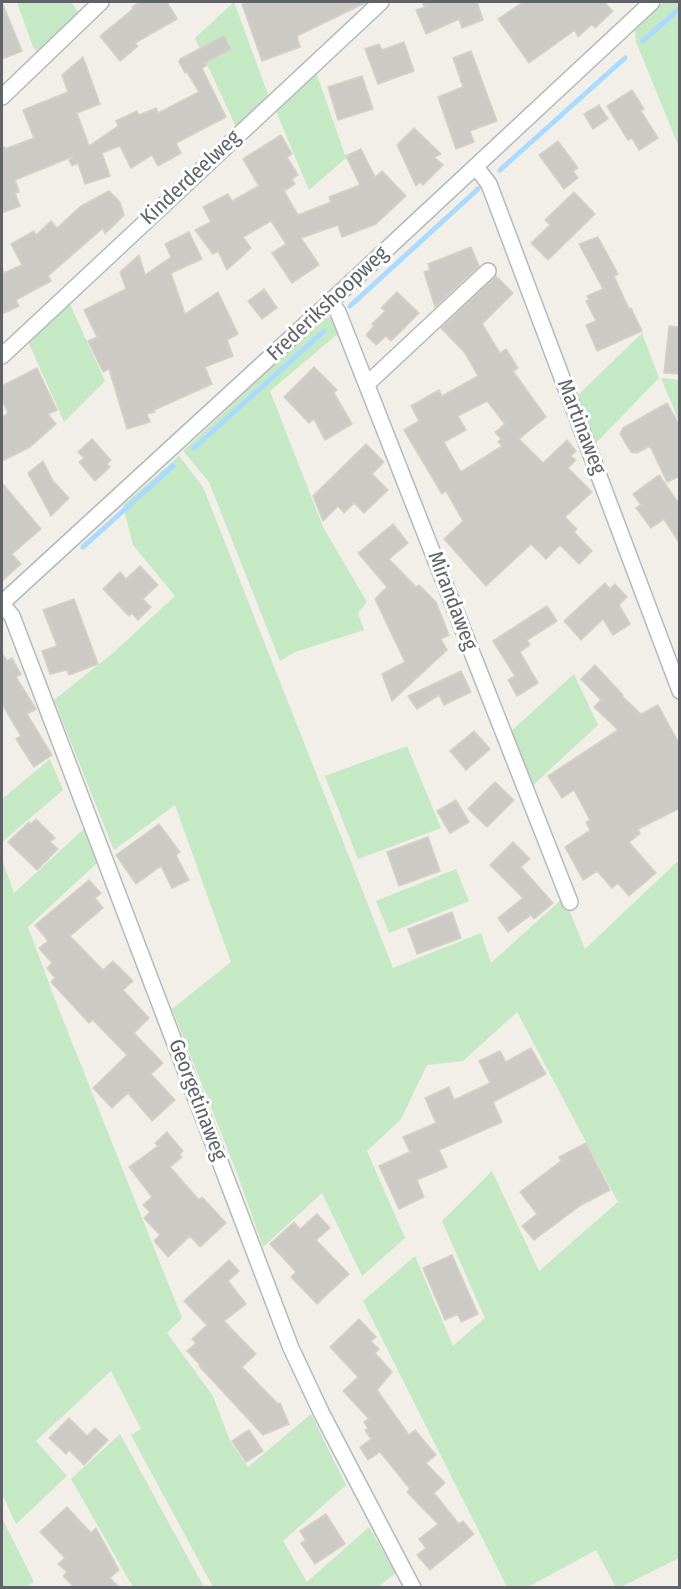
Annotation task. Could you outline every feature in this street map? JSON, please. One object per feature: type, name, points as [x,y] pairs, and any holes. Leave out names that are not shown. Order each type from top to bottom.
[{"type":"street","points":[[2,97],[101,2]]},
{"type":"street","name":"Kinderdeelweg","points":[[2,356],[381,2]]},
{"type":"street","name":"Frederikshoopweg","points":[[2,604],[652,2]]},
{"type":"street","name":"Martinaweg","points":[[476,167],[489,184],[680,691]]},
{"type":"street","points":[[367,384],[488,271]]},
{"type":"street","name":"Mirandaweg","points":[[330,302],[338,312],[367,384],[570,902]]},
{"type":"street","name":"Georgetinaweg","points":[[2,604],[12,616],[291,1348],[322,1414],[413,1587]]},
{"type":"green space","points":[[17,2],[71,2],[80,15],[40,55],[33,47]]},
{"type":"green space","points":[[234,2],[269,97],[236,127],[195,38]]},
{"type":"green space","points":[[664,2],[679,2],[679,147],[636,42],[635,29]]},
{"type":"green space","points":[[316,72],[346,158],[309,190],[276,111]]},
{"type":"green space","points":[[68,300],[105,381],[64,422],[27,339]]},
{"type":"green space","points":[[329,317],[339,323],[341,331],[270,391],[323,527],[367,602],[358,613],[364,630],[295,652],[280,661],[209,482],[183,451],[324,318]]},
{"type":"green space","points":[[642,333],[659,378],[593,446],[575,398]]},
{"type":"green space","points":[[661,378],[679,380],[679,421]]},
{"type":"green space","points":[[179,456],[203,487],[393,968],[481,933],[491,963],[564,897],[585,949],[679,860],[679,1558],[621,1587],[616,1587],[596,1550],[528,1587],[507,1587],[363,1301],[415,1256],[453,1346],[485,1318],[442,1221],[492,1171],[539,1271],[618,1202],[517,1012],[463,1061],[427,1065],[401,1119],[367,1151],[405,1238],[362,1276],[322,1193],[263,1247],[237,1173],[172,1009],[231,962],[175,805],[114,850],[54,700],[113,653],[175,596],[133,545],[123,505]]},
{"type":"green space","points":[[574,674],[598,725],[530,788],[509,733]]},
{"type":"green space","points":[[407,746],[441,828],[358,859],[325,776]]},
{"type":"green space","points":[[50,759],[63,790],[2,842],[2,799]]},
{"type":"green space","points":[[86,827],[99,861],[28,927],[182,1318],[167,1333],[213,1396],[230,1441],[248,1467],[311,1414],[346,1485],[283,1541],[307,1582],[369,1527],[396,1573],[378,1587],[213,1587],[131,1435],[141,1429],[111,1371],[36,1441],[67,1476],[16,1524],[2,1494],[2,859],[14,893]]},
{"type":"green space","points":[[456,869],[469,901],[389,933],[376,901]]},
{"type":"green space","points":[[120,1434],[204,1587],[133,1587],[71,1479]]},
{"type":"green space","points":[[2,1518],[34,1582],[26,1587],[2,1587]]},
{"type":"building","points":[[2,2],[22,51],[2,59]]},
{"type":"building","points":[[141,2],[167,2],[177,19],[135,43],[138,46],[120,61],[100,36],[133,9],[132,7]]},
{"type":"building","points":[[250,2],[367,2],[297,36],[300,47],[262,61],[242,4]]},
{"type":"building","points":[[422,2],[477,2],[483,20],[462,28],[459,19],[426,34],[416,10],[425,7]]},
{"type":"building","points":[[523,2],[604,2],[613,11],[595,28],[592,24],[578,37],[575,30],[529,63],[498,19]]},
{"type":"building","points":[[224,36],[231,49],[205,63],[207,65],[202,68],[226,117],[176,143],[181,153],[158,166],[152,155],[131,168],[120,146],[102,153],[110,176],[85,184],[78,163],[72,166],[69,160],[74,156],[15,180],[19,192],[15,193],[20,206],[2,213],[2,148],[5,147],[5,149],[34,138],[23,110],[68,92],[62,75],[83,57],[100,104],[77,113],[89,146],[118,126],[116,121],[137,111],[139,115],[156,108],[158,113],[199,92],[187,72],[185,73],[179,62],[180,59]]},
{"type":"building","points":[[404,42],[414,71],[378,84],[365,49],[379,44],[382,50]]},
{"type":"building","points":[[471,51],[497,121],[470,131],[474,142],[456,149],[438,97],[463,87],[453,58]]},
{"type":"building","points":[[362,76],[373,109],[338,120],[328,87]]},
{"type":"building","points":[[632,90],[644,109],[641,111],[658,138],[639,150],[632,138],[628,140],[607,106]]},
{"type":"building","points":[[599,105],[608,119],[593,129],[584,114]]},
{"type":"building","points":[[414,128],[441,154],[434,157],[443,165],[423,185],[420,182],[416,186],[397,145]]},
{"type":"building","points":[[281,135],[292,154],[287,157],[298,175],[292,179],[295,184],[284,191],[298,215],[331,202],[329,197],[360,185],[346,156],[361,149],[375,177],[382,171],[406,196],[376,224],[342,237],[338,225],[301,238],[319,265],[292,283],[272,253],[286,244],[271,221],[243,237],[251,248],[227,270],[218,251],[213,254],[195,230],[211,222],[203,207],[228,194],[232,201],[259,186],[243,159]]},
{"type":"building","points":[[558,141],[578,168],[573,171],[578,178],[564,189],[539,155]]},
{"type":"building","points":[[109,191],[120,202],[124,215],[105,234],[103,228],[48,276],[51,281],[16,300],[19,306],[2,314],[2,267],[4,273],[22,265],[11,244],[34,231],[36,235],[51,221],[57,228],[81,206]]},
{"type":"building","points":[[574,192],[595,214],[548,260],[531,243],[550,225],[545,220]]},
{"type":"building","points":[[189,232],[202,259],[171,273],[185,314],[218,292],[238,334],[227,340],[233,356],[205,367],[212,384],[147,414],[150,422],[127,429],[109,369],[103,372],[88,341],[97,337],[84,310],[126,289],[120,272],[139,255],[145,275],[171,257],[165,244]]},
{"type":"building","points":[[598,237],[618,274],[614,276],[629,309],[631,308],[642,331],[597,351],[586,325],[596,321],[586,301],[589,300],[587,296],[603,289],[579,244]]},
{"type":"building","points":[[471,247],[479,266],[435,307],[424,272],[430,270],[428,264]]},
{"type":"building","points":[[496,276],[513,293],[482,324],[500,353],[506,349],[518,368],[513,371],[546,417],[519,439],[543,463],[567,440],[576,451],[571,456],[576,460],[568,468],[592,492],[565,517],[577,529],[574,532],[592,551],[579,564],[560,545],[546,559],[531,544],[486,586],[444,539],[463,521],[446,491],[442,494],[404,430],[419,421],[411,406],[439,390],[442,396],[478,376],[465,353],[441,328]],"holes":[[[487,401],[505,424],[495,432],[501,439],[498,442],[502,446],[461,472],[444,442],[466,430],[458,416]]]},
{"type":"building","points":[[264,289],[277,308],[262,319],[248,301]]},
{"type":"building","points":[[397,292],[419,313],[391,341],[386,336],[376,345],[366,335],[374,326],[372,324],[385,311],[381,308]]},
{"type":"building","points":[[669,326],[680,327],[680,374],[664,373]]},
{"type":"building","points":[[314,367],[337,390],[334,393],[352,424],[325,440],[314,419],[309,423],[284,397]]},
{"type":"building","points":[[37,368],[57,410],[48,414],[56,424],[30,447],[2,461],[2,417],[8,413],[2,400],[2,386]]},
{"type":"building","points":[[667,403],[680,426],[680,476],[667,482],[650,446],[637,453],[631,452],[620,434],[623,428]]},
{"type":"building","points":[[92,439],[111,460],[107,464],[110,467],[95,481],[79,462],[84,458],[78,452]]},
{"type":"building","points":[[366,444],[384,462],[372,474],[388,490],[364,513],[354,503],[344,513],[338,506],[323,521],[313,496]]},
{"type":"building","points":[[43,461],[53,481],[69,498],[51,516],[28,473]]},
{"type":"building","points":[[659,475],[680,505],[680,544],[664,519],[651,528],[636,508],[641,505],[633,494]]},
{"type":"building","points":[[2,483],[41,529],[12,554],[21,564],[2,581]]},
{"type":"building","points":[[393,524],[408,543],[389,559],[416,587],[419,585],[436,602],[449,635],[441,639],[447,650],[392,701],[382,674],[405,662],[375,599],[387,587],[358,553]]},
{"type":"building","points":[[140,566],[158,585],[143,599],[151,607],[138,620],[132,613],[129,616],[103,589],[120,572],[126,579]]},
{"type":"building","points":[[605,583],[610,589],[615,584],[627,597],[619,605],[630,624],[613,635],[603,619],[581,640],[564,621]]},
{"type":"building","points":[[74,599],[98,664],[69,675],[67,670],[50,674],[42,651],[57,646],[43,610]]},
{"type":"building","points":[[547,606],[557,621],[527,640],[530,645],[520,652],[538,683],[517,696],[508,680],[515,676],[493,641]]},
{"type":"building","points":[[2,653],[7,661],[12,658],[21,674],[16,677],[36,709],[27,714],[52,755],[34,767],[16,739],[21,736],[2,704]]},
{"type":"building","points":[[595,665],[641,714],[658,705],[680,745],[680,808],[638,829],[640,834],[629,842],[656,873],[629,896],[618,883],[612,888],[597,871],[583,880],[565,847],[590,830],[586,822],[590,820],[574,790],[562,798],[548,776],[618,730],[594,707],[601,700],[581,679]]},
{"type":"building","points":[[461,671],[471,692],[444,705],[439,695],[417,709],[408,696]]},
{"type":"building","points":[[474,731],[490,749],[466,770],[450,751]]},
{"type":"building","points":[[495,782],[514,800],[487,827],[468,809]]},
{"type":"building","points":[[456,800],[469,822],[450,833],[437,811]]},
{"type":"building","points":[[36,819],[55,838],[50,842],[58,849],[37,870],[8,842],[29,822],[31,824]]},
{"type":"building","points":[[159,824],[180,852],[176,855],[189,880],[172,888],[161,866],[136,884],[116,855]]},
{"type":"building","points":[[428,837],[440,871],[399,886],[387,852]]},
{"type":"building","points":[[513,842],[530,859],[521,867],[553,903],[534,919],[531,915],[508,932],[498,918],[523,898],[490,865]]},
{"type":"building","points":[[89,880],[101,893],[95,898],[103,908],[70,936],[103,970],[113,961],[133,981],[123,990],[149,1018],[134,1033],[163,1063],[151,1074],[175,1100],[152,1121],[128,1093],[112,1108],[93,1088],[127,1055],[93,1020],[89,1023],[51,982],[55,978],[47,968],[52,963],[39,948],[48,941],[35,925]]},
{"type":"building","points":[[452,912],[461,938],[417,954],[408,929]]},
{"type":"building","points":[[531,1048],[546,1074],[493,1102],[502,1122],[439,1150],[447,1167],[417,1180],[424,1197],[399,1209],[379,1166],[410,1152],[403,1137],[436,1123],[425,1098],[449,1087],[454,1100],[490,1083],[479,1061],[500,1051],[506,1062]]},
{"type":"building","points":[[167,1132],[183,1151],[179,1155],[182,1157],[170,1167],[199,1200],[202,1197],[226,1223],[200,1247],[190,1236],[168,1257],[154,1241],[160,1235],[144,1218],[150,1212],[143,1205],[152,1197],[129,1167],[158,1146],[155,1143]]},
{"type":"building","points":[[586,1143],[610,1190],[581,1205],[534,1240],[522,1226],[537,1214],[520,1192],[561,1161],[559,1157]]},
{"type":"building","points":[[317,1214],[330,1228],[316,1240],[349,1274],[317,1304],[291,1277],[296,1272],[270,1244],[294,1222],[300,1229]]},
{"type":"building","points":[[452,1255],[478,1314],[461,1322],[458,1314],[445,1320],[423,1268]]},
{"type":"building","points":[[229,1260],[239,1271],[228,1281],[246,1304],[224,1321],[256,1354],[242,1367],[278,1404],[280,1403],[289,1424],[263,1435],[187,1351],[196,1343],[192,1339],[207,1325],[184,1301]]},
{"type":"building","points":[[359,1319],[376,1337],[371,1341],[379,1349],[375,1353],[392,1372],[377,1390],[409,1435],[415,1430],[436,1455],[426,1463],[445,1483],[434,1493],[459,1524],[463,1521],[474,1534],[430,1570],[417,1555],[426,1548],[419,1539],[438,1524],[407,1492],[410,1489],[380,1452],[368,1460],[360,1447],[371,1439],[365,1430],[368,1428],[364,1422],[369,1419],[343,1391],[358,1377],[330,1347]]},
{"type":"building","points":[[69,1418],[87,1436],[95,1428],[108,1440],[84,1465],[69,1450],[66,1454],[49,1438]]},
{"type":"building","points":[[249,1430],[263,1451],[246,1462],[232,1441]]},
{"type":"building","points":[[67,1507],[91,1533],[96,1528],[119,1570],[110,1578],[119,1587],[74,1587],[63,1576],[67,1572],[58,1564],[65,1558],[40,1532]]},
{"type":"building","points":[[326,1514],[345,1544],[315,1564],[301,1543],[306,1541],[300,1531]]},
{"type":"waterway","points":[[643,41],[680,8]]},
{"type":"waterway","points":[[500,170],[625,58]]},
{"type":"waterway","points":[[350,306],[478,189]]},
{"type":"waterway","points":[[194,448],[324,331]]},
{"type":"waterway","points":[[83,547],[173,466]]}]
